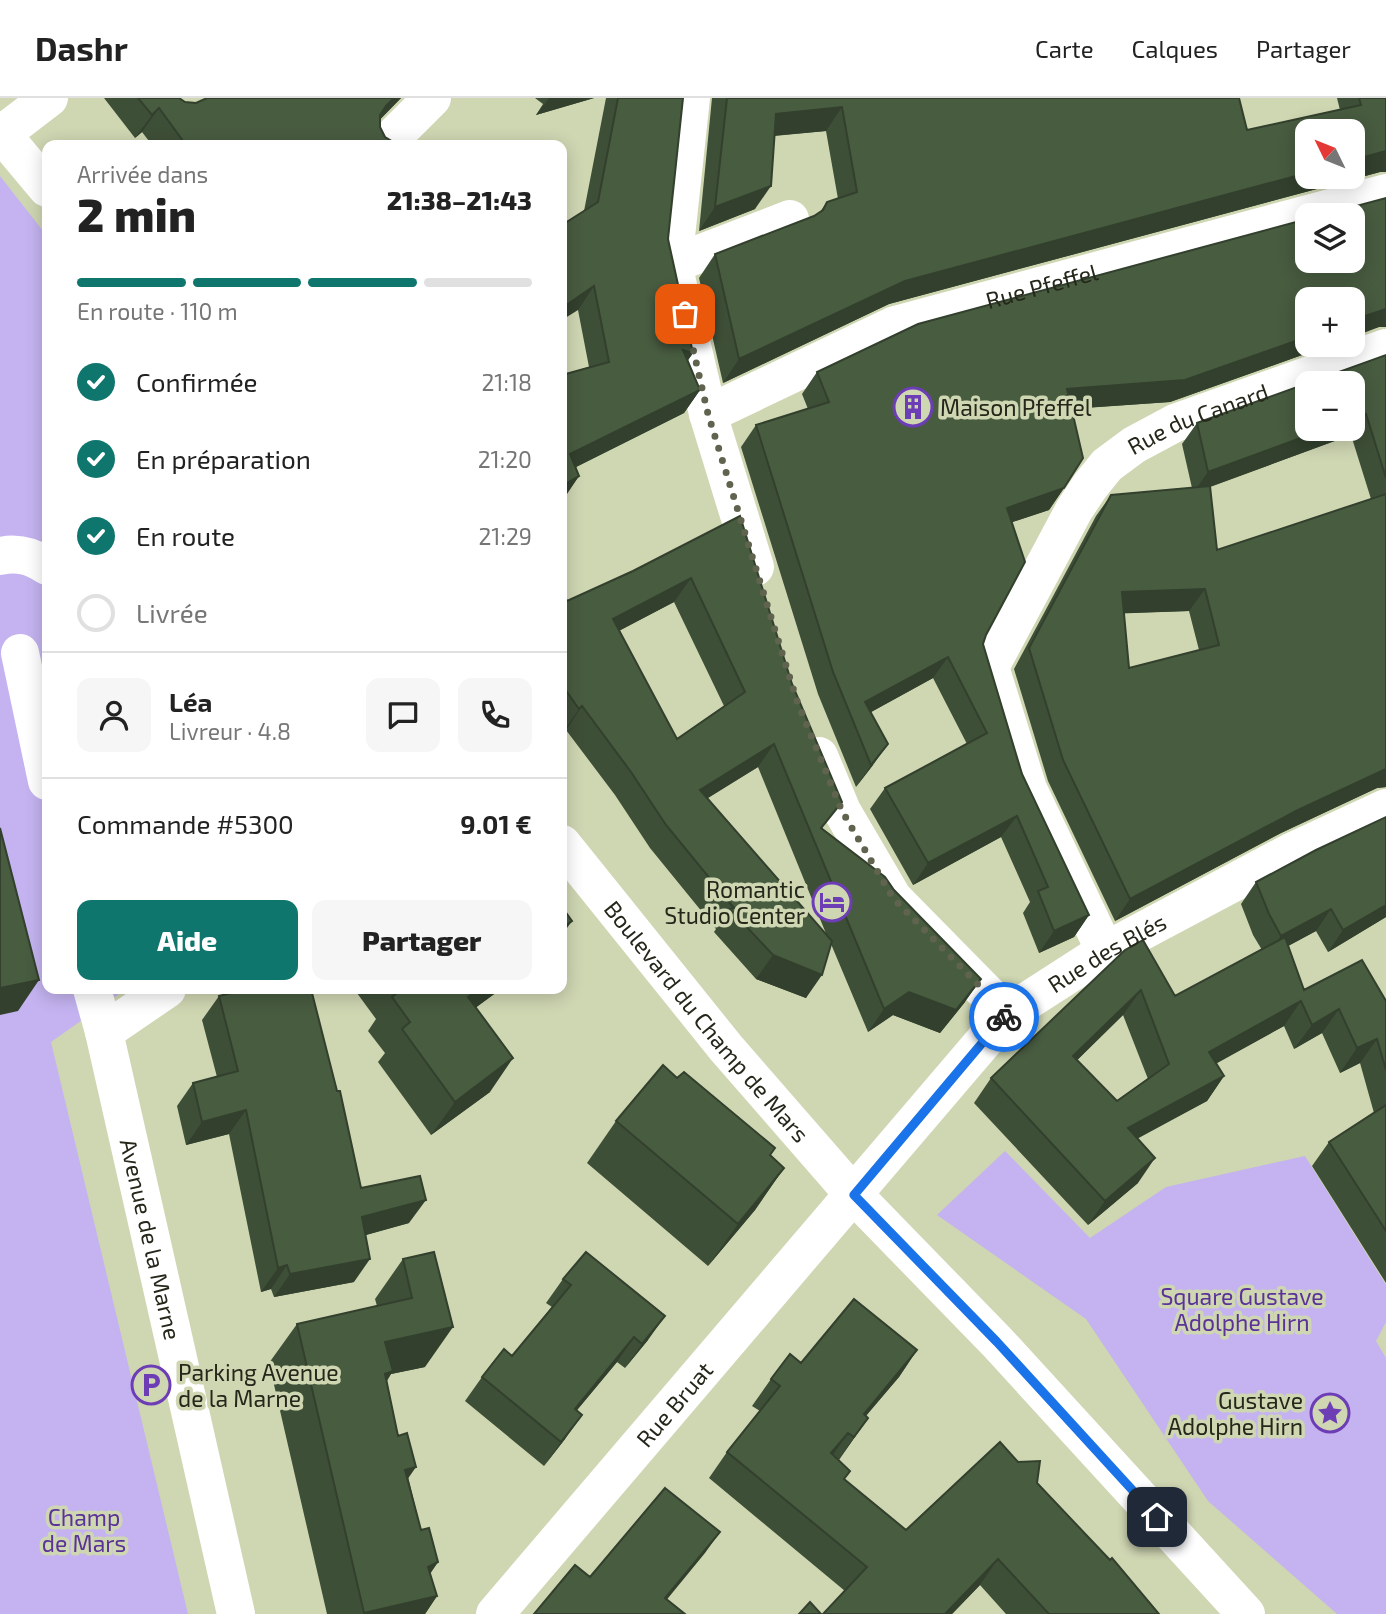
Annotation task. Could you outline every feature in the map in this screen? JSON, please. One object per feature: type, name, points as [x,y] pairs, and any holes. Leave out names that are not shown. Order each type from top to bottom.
[{"type":"street","points":[[42,182],[1,133],[50,98]]},
{"type":"street","points":[[390,140],[432,98]]},
{"type":"street","points":[[691,98],[673,264],[708,414],[765,596]]},
{"type":"street","name":"Rue Pfeffel","points":[[708,414],[895,325],[1386,193]]},
{"type":"street","points":[[673,264],[790,219]]},
{"type":"street","name":"Rue du Canard","points":[[1105,951],[1028,789],[990,667],[1074,510],[1107,464],[1164,429],[1386,348]]},
{"type":"street","points":[[0,556],[18,554],[34,557],[42,562]]},
{"type":"street","points":[[22,648],[42,754]]},
{"type":"street","points":[[807,725],[842,811],[893,898],[1007,1014]]},
{"type":"street","name":"Rue des Blés","points":[[854,1195],[1007,1014],[1105,951],[1291,852],[1386,808]]},
{"type":"street","name":"Boulevard du Champ de Mars","points":[[567,850],[726,1048],[854,1195],[997,1342],[1246,1614]]},
{"type":"street","name":"Avenue de la Marne","points":[[93,994],[236,1614]]},
{"type":"street","points":[[104,1032],[160,994]]},
{"type":"street","name":"Rue Bruat","points":[[495,1614],[854,1195]]},
{"type":"green space","name":"Champ de Mars","points":[[0,176],[42,230],[42,994],[119,994],[51,1042],[188,1614],[0,1614]]},
{"type":"green space","name":"Square Gustave Adolphe Hirn","points":[[1005,1151],[1090,1238],[1166,1187],[1305,1156],[1386,1285],[1386,1322],[1376,1341],[1386,1358],[1386,1614],[1337,1614],[1208,1501],[1086,1319],[937,1215]]},
{"type":"building","points":[[138,98],[179,98],[185,102],[196,103],[207,98],[394,98],[380,115],[380,127],[385,137],[390,140],[182,140],[159,108],[152,115]]},
{"type":"building","points":[[618,98],[683,98],[668,239],[693,353],[683,350],[700,390],[570,454],[579,476],[567,483],[567,374],[609,362],[594,286],[567,305],[567,222],[598,202]]},
{"type":"building","points":[[727,98],[1239,98],[1247,130],[1295,119],[1295,176],[905,281],[739,359],[715,254],[814,216],[823,210],[827,202],[857,192],[842,107],[776,114],[771,186],[715,207]]},
{"type":"building","points":[[1359,98],[1386,98],[1386,151],[1365,157],[1365,119],[1297,119],[1361,105]]},
{"type":"building","points":[[1386,198],[1386,309],[1365,316],[1365,287],[1295,287],[1295,341],[1185,380],[1067,389],[1083,458],[1064,488],[1007,508],[1025,562],[983,644],[1022,774],[1089,915],[1054,931],[1038,891],[1048,887],[1017,816],[928,863],[885,788],[987,733],[948,657],[865,702],[888,744],[871,765],[833,672],[756,425],[829,402],[817,372],[918,324],[1295,222],[1295,273],[1365,273],[1365,204]]},
{"type":"building","points":[[1386,355],[1386,478],[1366,414],[1365,371],[1341,371]]},
{"type":"building","points":[[1295,387],[1295,440],[1208,472],[1197,423]]},
{"type":"building","points":[[1210,486],[1217,550],[1386,494],[1386,769],[1296,811],[1130,899],[1063,760],[1029,648],[1111,495]],"holes":[[[1205,589],[1219,645],[1129,668],[1122,592]]]},
{"type":"building","points":[[740,516],[792,684],[842,802],[821,828],[885,877],[894,890],[981,979],[956,1010],[909,992],[884,1009],[774,744],[700,790],[832,941],[822,975],[773,955],[730,909],[734,908],[666,825],[582,706],[579,709],[567,692],[567,601],[633,571]],"holes":[[[691,578],[745,692],[677,739],[613,619]]]},
{"type":"building","points":[[1386,817],[1386,905],[1343,930],[1331,909],[1281,936],[1256,882]]},
{"type":"building","points":[[0,828],[39,980],[0,988]]},
{"type":"building","points":[[1285,937],[1304,990],[1362,960],[1386,1001],[1386,1070],[1377,1039],[1357,1048],[1339,1009],[1312,1025],[1301,1001],[1209,1052],[1224,1076],[1128,1128],[1155,1158],[1105,1201],[991,1078],[1125,950],[1143,940],[1175,996]],"holes":[[[1141,990],[1169,1064],[1117,1101],[1073,1056]]]},
{"type":"building","points":[[312,994],[337,1091],[340,1091],[361,1188],[420,1176],[426,1200],[362,1217],[370,1259],[290,1274],[287,1265],[278,1268],[246,1110],[202,1122],[193,1083],[238,1071],[219,996]]},
{"type":"building","points":[[396,994],[472,994],[468,997],[513,1058],[455,1102],[402,1029],[410,1022],[392,997]]},
{"type":"building","points":[[663,1065],[677,1078],[684,1072],[775,1148],[770,1155],[784,1168],[738,1224],[616,1121]]},
{"type":"building","points":[[1386,1105],[1386,1231],[1329,1142]]},
{"type":"building","points":[[434,1252],[453,1327],[385,1342],[393,1371],[385,1374],[398,1436],[407,1433],[416,1467],[405,1470],[421,1530],[429,1528],[438,1562],[428,1567],[437,1596],[364,1613],[297,1324],[412,1298],[403,1259]]},
{"type":"building","points":[[586,1252],[665,1316],[642,1344],[634,1337],[575,1409],[582,1415],[561,1442],[482,1377],[504,1349],[512,1356],[571,1285],[563,1279]]},
{"type":"building","points":[[854,1299],[917,1350],[864,1414],[868,1418],[854,1437],[848,1433],[831,1453],[850,1471],[844,1479],[906,1530],[1000,1442],[1018,1462],[1040,1461],[1037,1483],[1110,1560],[1112,1558],[1159,1614],[1049,1614],[998,1559],[945,1614],[823,1614],[867,1567],[727,1452],[780,1386],[771,1379],[790,1354],[801,1363]]},
{"type":"building","points":[[665,1488],[720,1532],[665,1598],[685,1614],[534,1614],[575,1565],[590,1577]]},
{"type":"building","points":[[810,1602],[821,1614],[799,1614]]},
{"type":"way so far","points":[[685,314],[708,414],[797,701],[842,811],[893,898],[1007,1014],[1004,1017]]},
{"type":"place","name":"Maison Pfeffel","points":[[913,407]]},
{"type":"place","name":"Romantic Studio Center","points":[[832,902]]},
{"type":"place","name":"Parking Avenue de la Marne","points":[[151,1385]]},
{"type":"place","name":"Gustave Adolphe Hirn","points":[[1330,1413]]},
{"type":"route","points":[[1004,1017],[854,1195],[997,1342],[1157,1517]]}]
